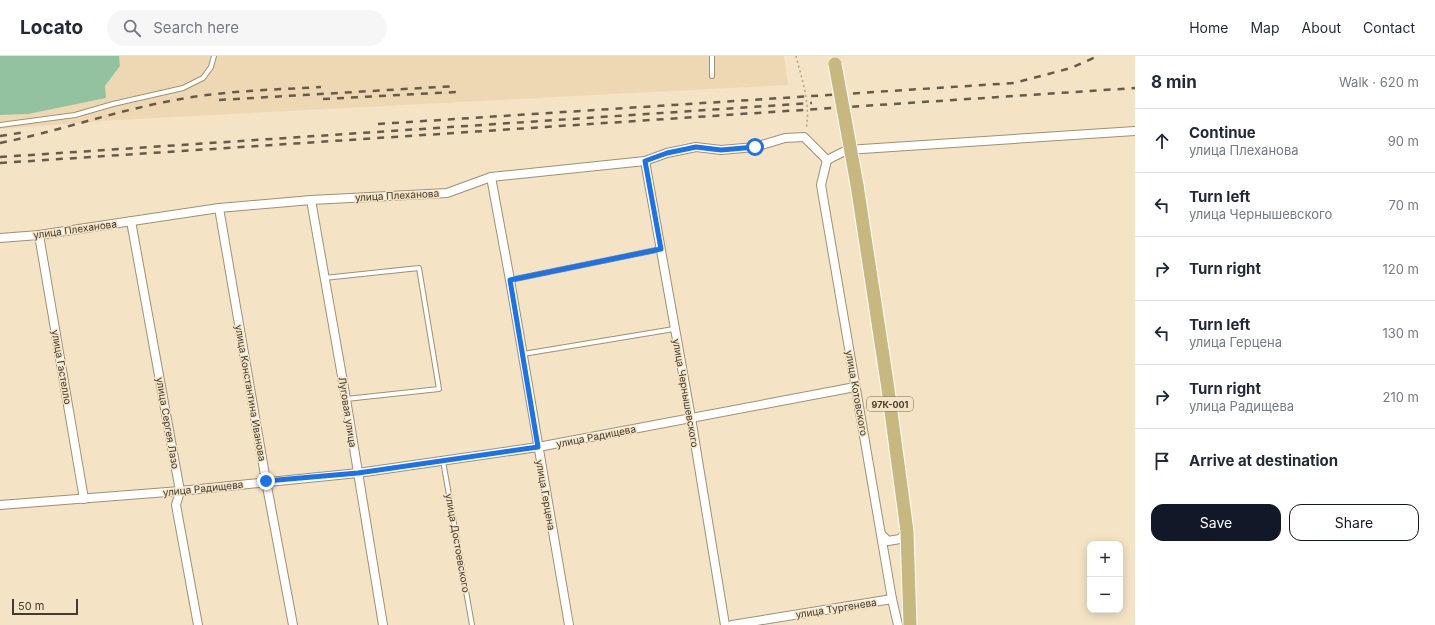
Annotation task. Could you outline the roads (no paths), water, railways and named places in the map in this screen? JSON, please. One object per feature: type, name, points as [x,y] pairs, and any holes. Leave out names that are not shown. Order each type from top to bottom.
[{"type":"main road","name":"97К-001","points":[[834,60],[857,185],[887,382],[906,532],[910,625]]},
{"type":"street","points":[[827,160],[847,150],[1135,131]]},
{"type":"street","name":"улица Плеханова","points":[[0,238],[39,235],[219,208],[311,200],[447,193],[491,177],[645,161],[667,153],[696,147],[721,150],[755,147],[785,138],[804,137],[827,160]]},
{"type":"street","name":"улица Котовского","points":[[827,160],[821,185],[892,599],[898,625]]},
{"type":"street","name":"улица Чернышевского","points":[[645,161],[691,418],[725,625]]},
{"type":"street","name":"улица Герцена","points":[[491,177],[523,354],[568,625]]},
{"type":"street","name":"Луговая улица","points":[[311,200],[346,399],[383,625]]},
{"type":"street","name":"улица Константина Иванова","points":[[219,208],[266,481],[293,625]]},
{"type":"street","name":"улица Сергея Лазо","points":[[131,221],[180,491],[176,505],[198,625]]},
{"type":"street","name":"улица Гастелло","points":[[39,235],[84,499]]},
{"type":"street","name":"улица Радищева","points":[[0,505],[180,491],[266,481],[358,473],[538,447],[855,387]]},
{"type":"street","points":[[882,535],[888,541],[900,539],[906,532]]},
{"type":"street","name":"улица Тургенева","points":[[732,625],[892,599]]},
{"type":"lane","points":[[0,125],[75,115],[113,104],[183,88],[203,78],[211,68],[214,56]]},
{"type":"lane","points":[[712,56],[712,76]]},
{"type":"lane","points":[[510,280],[661,249]]},
{"type":"lane","points":[[324,278],[419,268],[439,389],[346,399]]},
{"type":"lane","points":[[523,354],[674,329]]},
{"type":"lane","name":"улица Достоевского","points":[[443,461],[472,625]]},
{"type":"railway","points":[[378,124],[1014,83],[1071,68],[1098,56]]},
{"type":"railway","points":[[219,100],[456,86]]},
{"type":"railway","points":[[0,143],[41,134],[144,106],[184,98],[204,95],[321,87]]},
{"type":"railway","points":[[0,163],[1135,88]]},
{"type":"railway","points":[[323,99],[456,92]]},
{"type":"railway","points":[[0,157],[812,103]]},
{"type":"railway","points":[[0,136],[26,132]]}]
